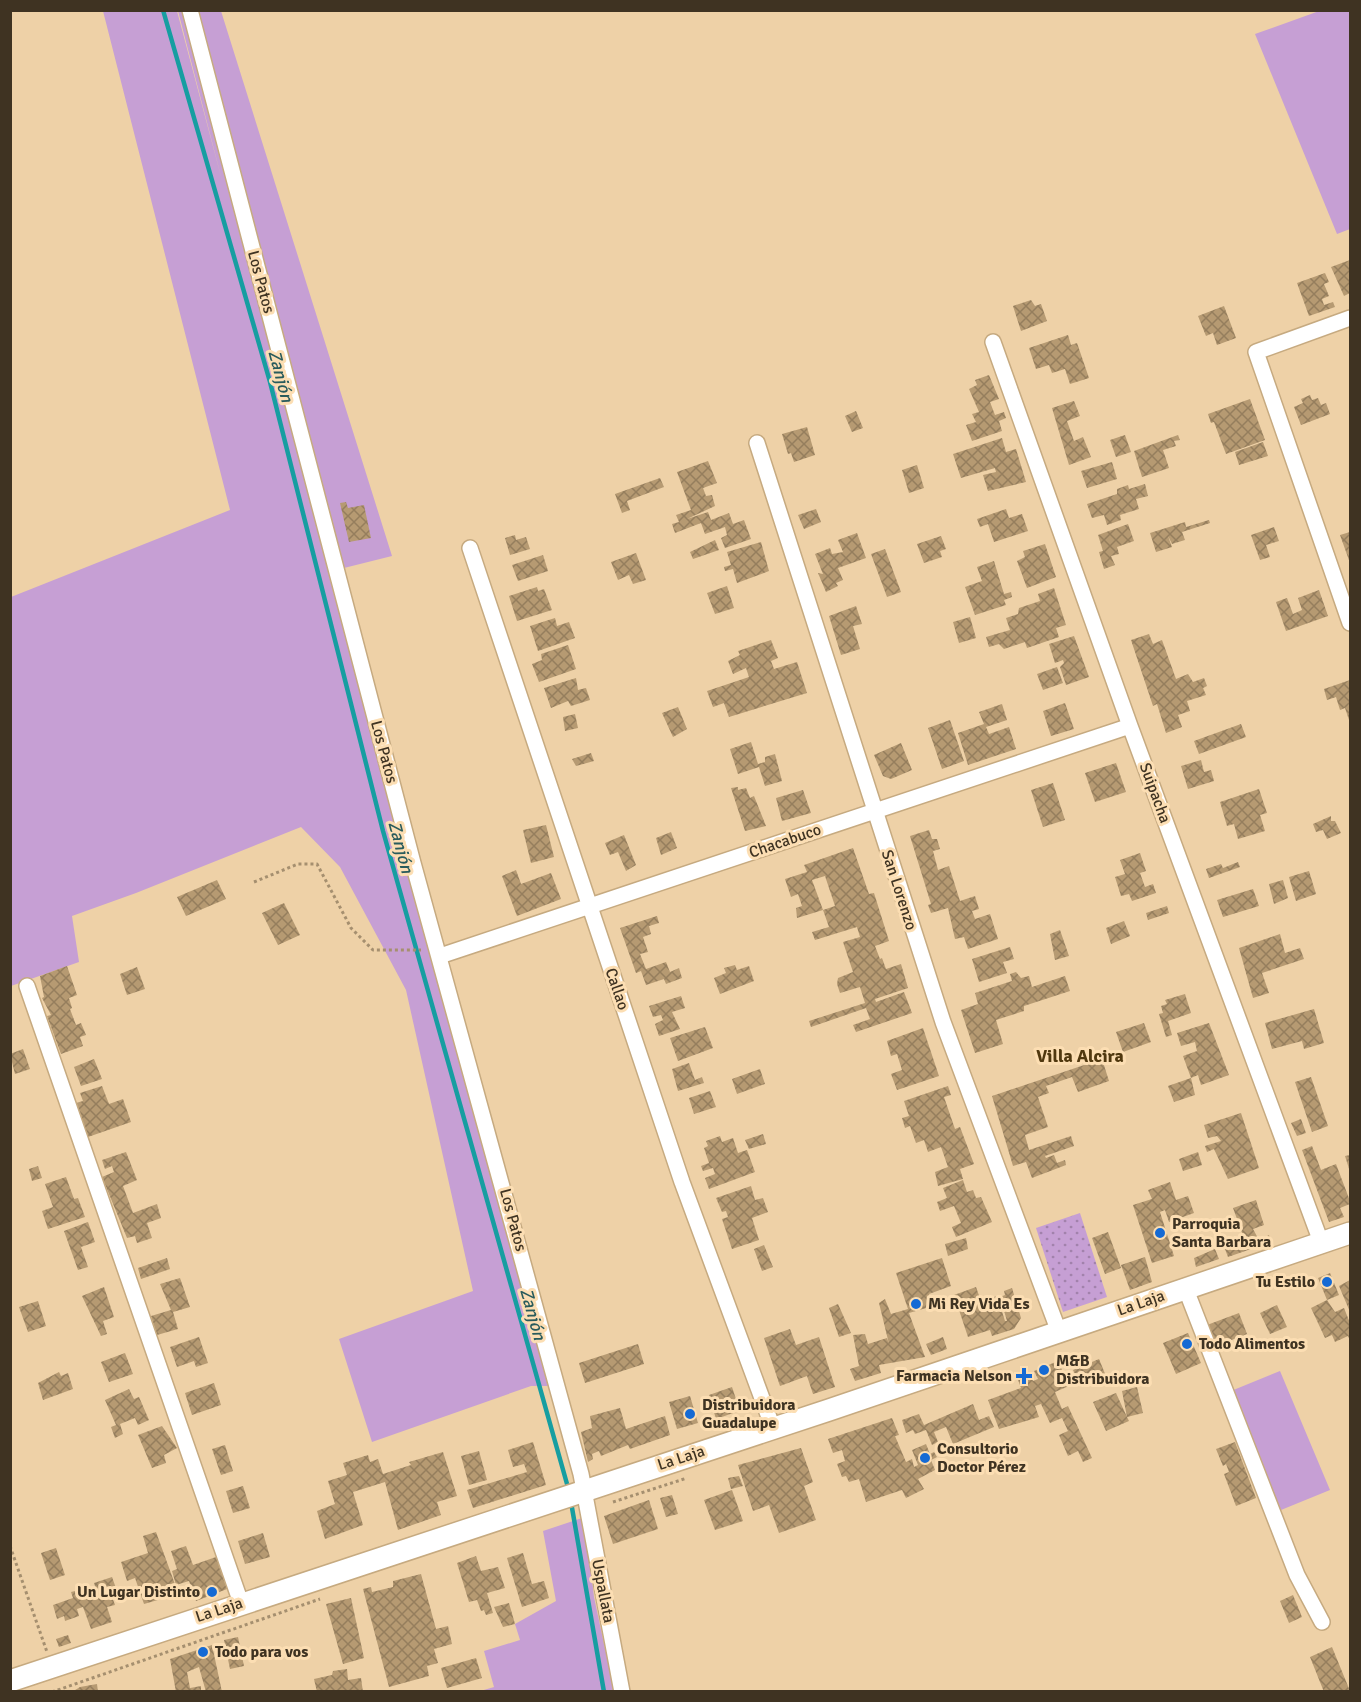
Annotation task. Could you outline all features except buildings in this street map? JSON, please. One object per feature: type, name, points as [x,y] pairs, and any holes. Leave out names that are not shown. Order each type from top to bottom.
[{"type":"main road","name":"La Laja","points":[[10,1681],[550,1503],[1350,1233]]},
{"type":"street","name":"Los Patos","points":[[190,10],[413,863],[439,951],[584,1491]]},
{"type":"street","points":[[1350,318],[1256,352],[1350,623]]},
{"type":"street","name":"Suipacha","points":[[993,342],[1130,726],[1321,1242]]},
{"type":"street","name":"San Lorenzo","points":[[757,443],[873,811],[943,1022],[1059,1332]]},
{"type":"street","name":"Callao","points":[[470,548],[682,1182],[773,1428]]},
{"type":"street","name":"Chacabuco","points":[[439,951],[590,906],[1130,726]]},
{"type":"street","points":[[27,986],[241,1603]]},
{"type":"street","points":[[1185,1287],[1297,1575],[1322,1622]]},
{"type":"street","name":"Uspallata","points":[[584,1491],[622,1692]]},
{"type":"path","points":[[254,882],[298,864],[317,864],[351,928],[373,950],[439,951]]},
{"type":"path","points":[[10,1546],[52,1666]]},
{"type":"shaded area","points":[[1322,10],[1350,11],[1350,229],[1337,234],[1255,34]]},
{"type":"shaded area","points":[[103,11],[177,11],[223,184],[178,11],[221,11],[392,556],[328,572],[548,1386],[531,1386],[372,1442],[339,1339],[473,1291],[406,990],[340,867],[301,827],[72,916],[79,962],[11,986],[11,597],[230,510]]},
{"type":"shaded area","points":[[1080,1213],[1107,1297],[1063,1312],[1036,1228]]},
{"type":"shaded area","points":[[1280,1371],[1330,1490],[1281,1510],[1231,1391]]},
{"type":"shaded area","points":[[585,1517],[594,1597],[614,1691],[477,1692],[494,1687],[484,1651],[520,1640],[515,1624],[556,1601],[543,1531]]},
{"type":"waterway","name":"Zanjón","points":[[163,10],[270,382],[383,831],[569,1491]]},
{"type":"waterway","name":"Zanjón","points":[[571,1502],[604,1692]]},
{"type":"place","name":"Parroquia Santa Barbara","points":[[1160,1233]]},
{"type":"place","name":"Tu Estilo","points":[[1327,1282]]},
{"type":"place","name":"Mi Rey Vida Es","points":[[916,1304]]},
{"type":"place","name":"Todo Alimentos","points":[[1187,1344]]},
{"type":"place","name":"M&B Distribuidora","points":[[1044,1370]]},
{"type":"place","name":"Farmacia Nelson","points":[[1024,1376]]},
{"type":"place","name":"Distribuidora Guadalupe","points":[[690,1414]]},
{"type":"place","name":"Consultorio Doctor Pérez","points":[[925,1458]]},
{"type":"place","name":"Un Lugar Distinto","points":[[212,1592]]},
{"type":"place","name":"Todo para vos","points":[[203,1652]]},
{"type":"district","name":"Villa Alcira","points":[[1080,1056]]}]
